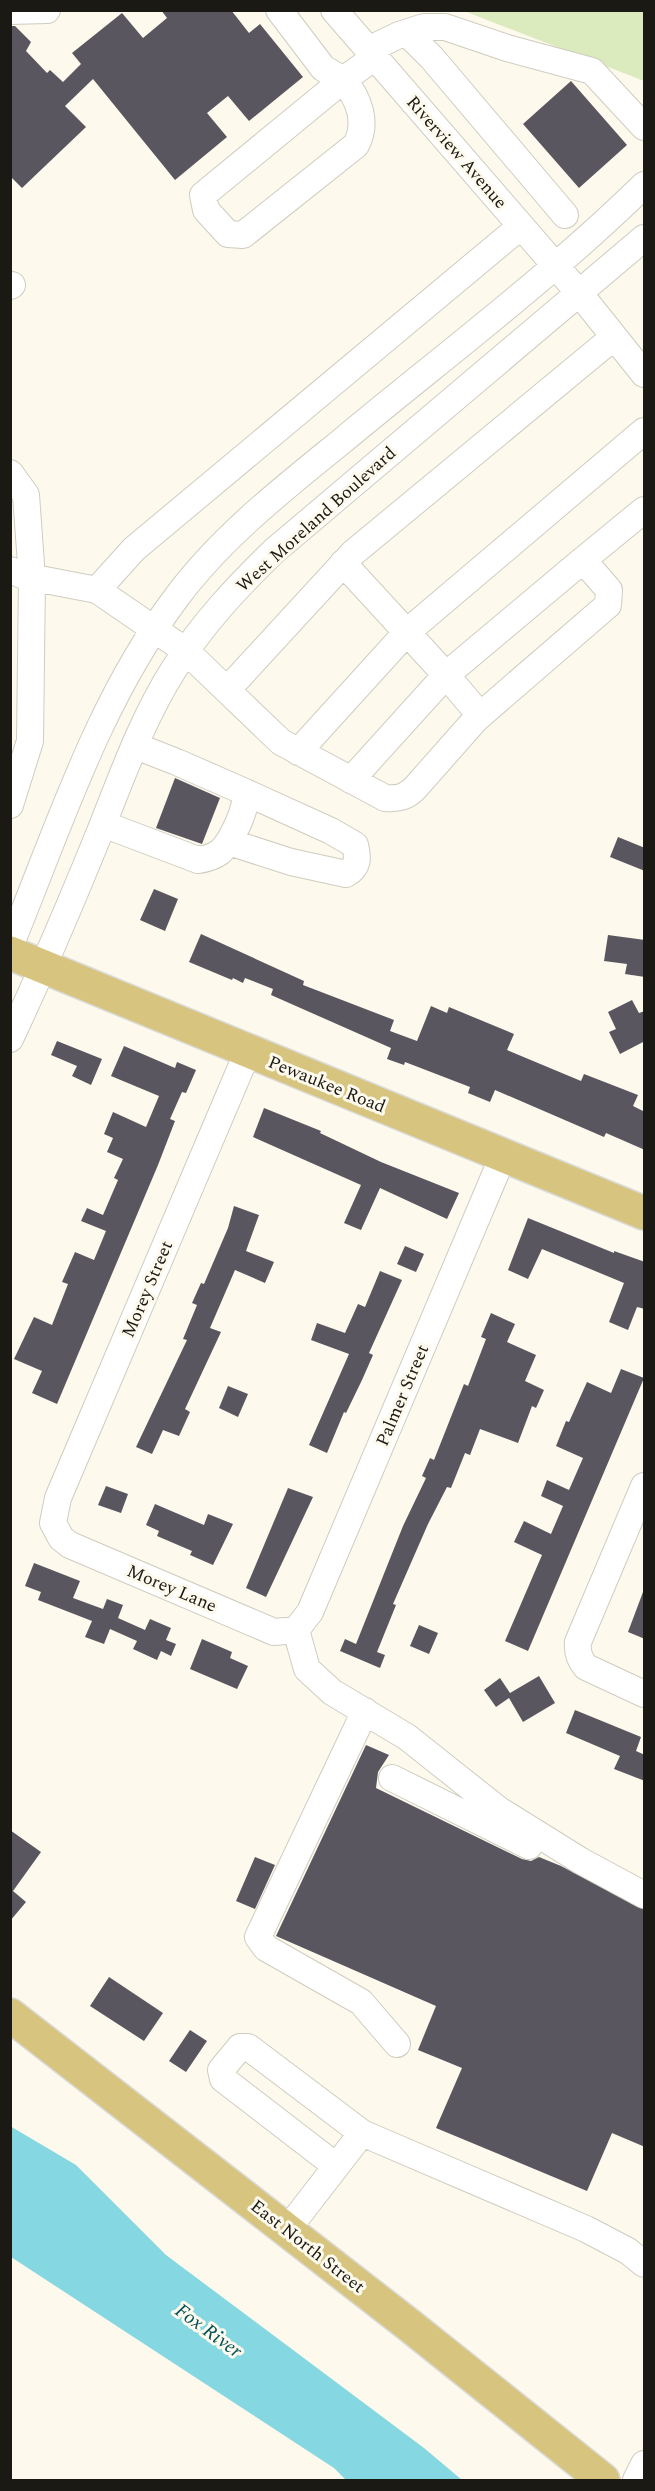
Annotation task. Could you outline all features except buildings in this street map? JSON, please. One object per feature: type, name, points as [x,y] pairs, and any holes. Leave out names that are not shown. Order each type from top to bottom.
[{"type":"main road","name":"Pewaukee Road","points":[[10,953],[645,1213]]},
{"type":"main road","name":"East North Street","points":[[10,2015],[287,2230],[603,2481]]},
{"type":"street","points":[[10,11],[47,10]]},
{"type":"street","points":[[279,10],[323,68],[343,80],[354,93],[363,133],[356,145],[243,235],[228,234],[206,210],[202,195],[343,80],[372,54],[399,35],[424,27],[445,27],[507,48],[592,71],[645,127]]},
{"type":"street","name":"Riverview Avenue","points":[[334,10],[580,294],[645,374]]},
{"type":"street","points":[[399,35],[409,35],[432,58],[565,214]]},
{"type":"street","points":[[10,946],[110,701],[153,629],[177,596],[230,537],[288,485],[555,266],[645,185]]},
{"type":"street","points":[[97,590],[134,549],[521,226]]},
{"type":"street","name":"West Moreland Boulevard","points":[[10,1039],[45,966],[158,697],[186,651],[239,585],[274,551],[645,238]]},
{"type":"street","points":[[227,690],[343,563],[614,337]]},
{"type":"street","points":[[298,752],[407,632],[645,431]]},
{"type":"street","points":[[10,473],[26,495],[22,574],[30,741],[10,805]]},
{"type":"street","points":[[351,780],[446,675],[645,510]]},
{"type":"street","points":[[22,574],[97,590],[186,651],[281,742],[386,798],[407,796],[480,716],[608,605],[609,590],[583,560]]},
{"type":"street","points":[[343,563],[446,675],[480,716]]},
{"type":"street","points":[[136,746],[310,821],[355,845],[357,863],[346,874],[291,862],[229,842]]},
{"type":"street","points":[[59,825],[99,833],[198,860],[208,859],[229,842],[247,800],[245,792]]},
{"type":"street","name":"Morey Street","points":[[54,1529],[53,1514],[58,1498],[248,1051]]},
{"type":"street","name":"Palmer Street","points":[[296,1630],[310,1612],[503,1156]]},
{"type":"street","points":[[644,1485],[578,1642],[577,1650],[580,1660],[586,1667],[645,1694]]},
{"type":"street","name":"Morey Lane","points":[[54,1529],[70,1545],[274,1632],[296,1630]]},
{"type":"street","points":[[296,1630],[307,1669],[332,1692],[407,1737],[499,1810],[559,1848],[645,1895]]},
{"type":"street","points":[[364,1711],[258,1937],[266,1948],[361,2002],[397,2044]]},
{"type":"street","points":[[393,1778],[530,1846],[559,1848]]},
{"type":"street","points":[[336,2166],[223,2079],[221,2070],[240,2047],[248,2047],[362,2133],[639,2250]]},
{"type":"street","points":[[287,2230],[362,2133]]},
{"type":"street","points":[[636,2481],[645,2464]]},
{"type":"green space","points":[[464,11],[644,11],[644,81]]},
{"type":"water","name":"Fox River","points":[[10,2126],[76,2165],[166,2255],[424,2448],[462,2480],[346,2480],[334,2468],[11,2257]]}]
